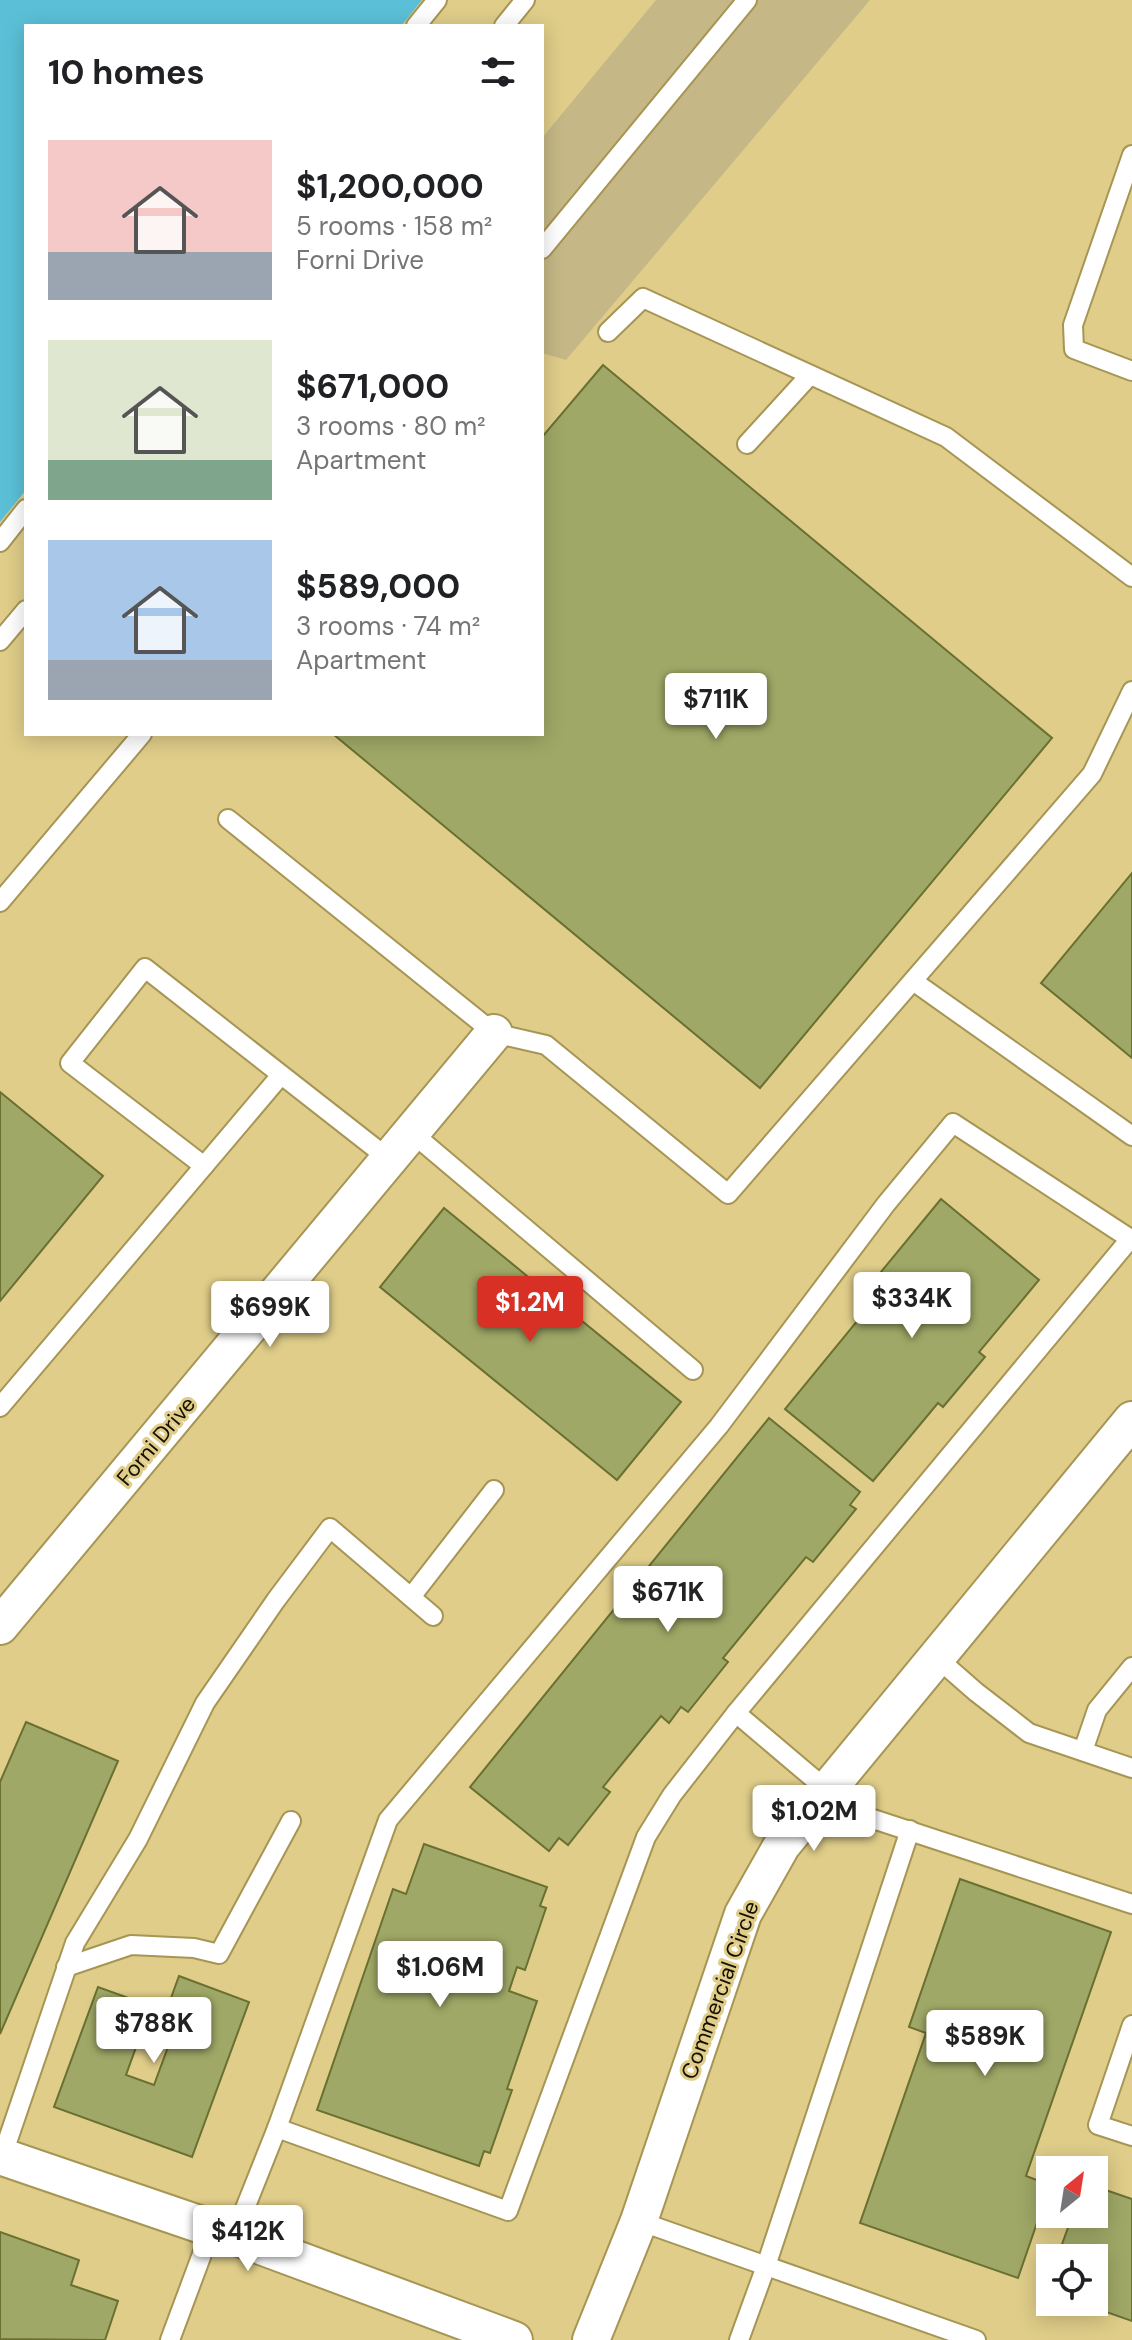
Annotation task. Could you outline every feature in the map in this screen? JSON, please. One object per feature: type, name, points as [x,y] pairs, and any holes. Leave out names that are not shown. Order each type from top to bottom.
[{"type":"street","name":"Forni Drive","points":[[0,1626],[494,1033]]},
{"type":"street","name":"Commercial Circle","points":[[591,2340],[639,2221],[743,1914],[782,1845],[1132,1420]]},
{"type":"street","points":[[1,2157],[222,2233],[514,2340]]},
{"type":"lane","points":[[418,24],[437,0]]},
{"type":"lane","points":[[506,24],[525,0]]},
{"type":"lane","points":[[544,247],[747,0]]},
{"type":"lane","points":[[1132,155],[1073,325],[1074,349],[1132,371]]},
{"type":"lane","points":[[608,332],[643,298],[946,437],[1132,577]]},
{"type":"lane","points":[[747,444],[810,375]]},
{"type":"lane","points":[[0,542],[24,512]]},
{"type":"lane","points":[[0,641],[24,612]]},
{"type":"lane","points":[[228,819],[494,1033],[546,1045],[728,1194],[1092,774],[1132,691]]},
{"type":"lane","points":[[0,902],[140,736]]},
{"type":"lane","points":[[204,1166],[70,1063],[145,968],[281,1075],[400,1146],[693,1370]]},
{"type":"lane","points":[[913,981],[1132,1136]]},
{"type":"lane","points":[[0,1407],[281,1075]]},
{"type":"lane","points":[[170,2340],[277,2128],[388,1820],[719,1426],[886,1204],[953,1123],[1131,1240],[736,1713],[672,1795],[646,1837],[508,2211],[277,2128]]},
{"type":"lane","points":[[411,1597],[494,1490]]},
{"type":"lane","points":[[1,2157],[75,1943],[138,1839],[205,1703],[330,1528],[433,1616]]},
{"type":"lane","points":[[936,1657],[1029,1733],[1132,1768]]},
{"type":"lane","points":[[1083,1751],[1097,1710],[1132,1667]]},
{"type":"lane","points":[[736,1713],[827,1790],[870,1818],[1132,1904]]},
{"type":"lane","points":[[66,1967],[131,1945],[194,1948],[219,1954],[291,1821]]},
{"type":"lane","points":[[739,2340],[910,1830]]},
{"type":"lane","points":[[1132,2025],[1098,2125],[1132,2136]]},
{"type":"lane","points":[[639,2221],[976,2340]]},
{"type":"shaded area","points":[[656,0],[870,0],[566,360],[544,354],[544,136]]},
{"type":"water","points":[[0,0],[422,0],[403,24],[24,24],[24,492],[0,522]]},
{"type":"building","points":[[603,365],[1052,738],[760,1088],[335,736],[544,736],[544,435]]},
{"type":"building","points":[[1132,873],[1132,1058],[1041,983]]},
{"type":"building","points":[[0,1092],[103,1176],[0,1301]]},
{"type":"building","points":[[941,1199],[1039,1280],[979,1352],[985,1357],[943,1407],[938,1403],[873,1481],[785,1409],[872,1303],[862,1295]]},
{"type":"building","points":[[444,1208],[681,1402],[617,1480],[380,1287]]},
{"type":"building","points":[[769,1418],[860,1492],[850,1505],[856,1509],[813,1562],[806,1557],[723,1658],[728,1662],[688,1712],[681,1707],[669,1723],[661,1716],[603,1787],[610,1792],[568,1845],[559,1838],[549,1851],[470,1787]]},
{"type":"building","points":[[26,1722],[118,1761],[0,2034],[0,1782]]},
{"type":"building","points":[[424,1844],[547,1887],[540,1906],[546,1908],[525,1970],[517,1967],[509,1991],[537,2001],[507,2089],[512,2090],[490,2153],[484,2151],[479,2166],[317,2110],[393,1889],[406,1894]]},
{"type":"building","points":[[960,1879],[1111,1932],[1026,2176],[1036,2180],[1036,2226],[1018,2278],[860,2223],[926,2033],[909,2027]]},
{"type":"building","points":[[179,1976],[249,2002],[192,2157],[54,2107],[98,1987],[151,2006],[126,2075],[154,2085],[169,2044],[156,2039]]},
{"type":"building","points":[[1108,2191],[1132,2199],[1132,2321],[1108,2313],[1108,2244],[1062,2244],[1068,2228],[1108,2228]]},
{"type":"building","points":[[0,2232],[79,2260],[71,2285],[118,2301],[105,2340],[0,2339]]}]
